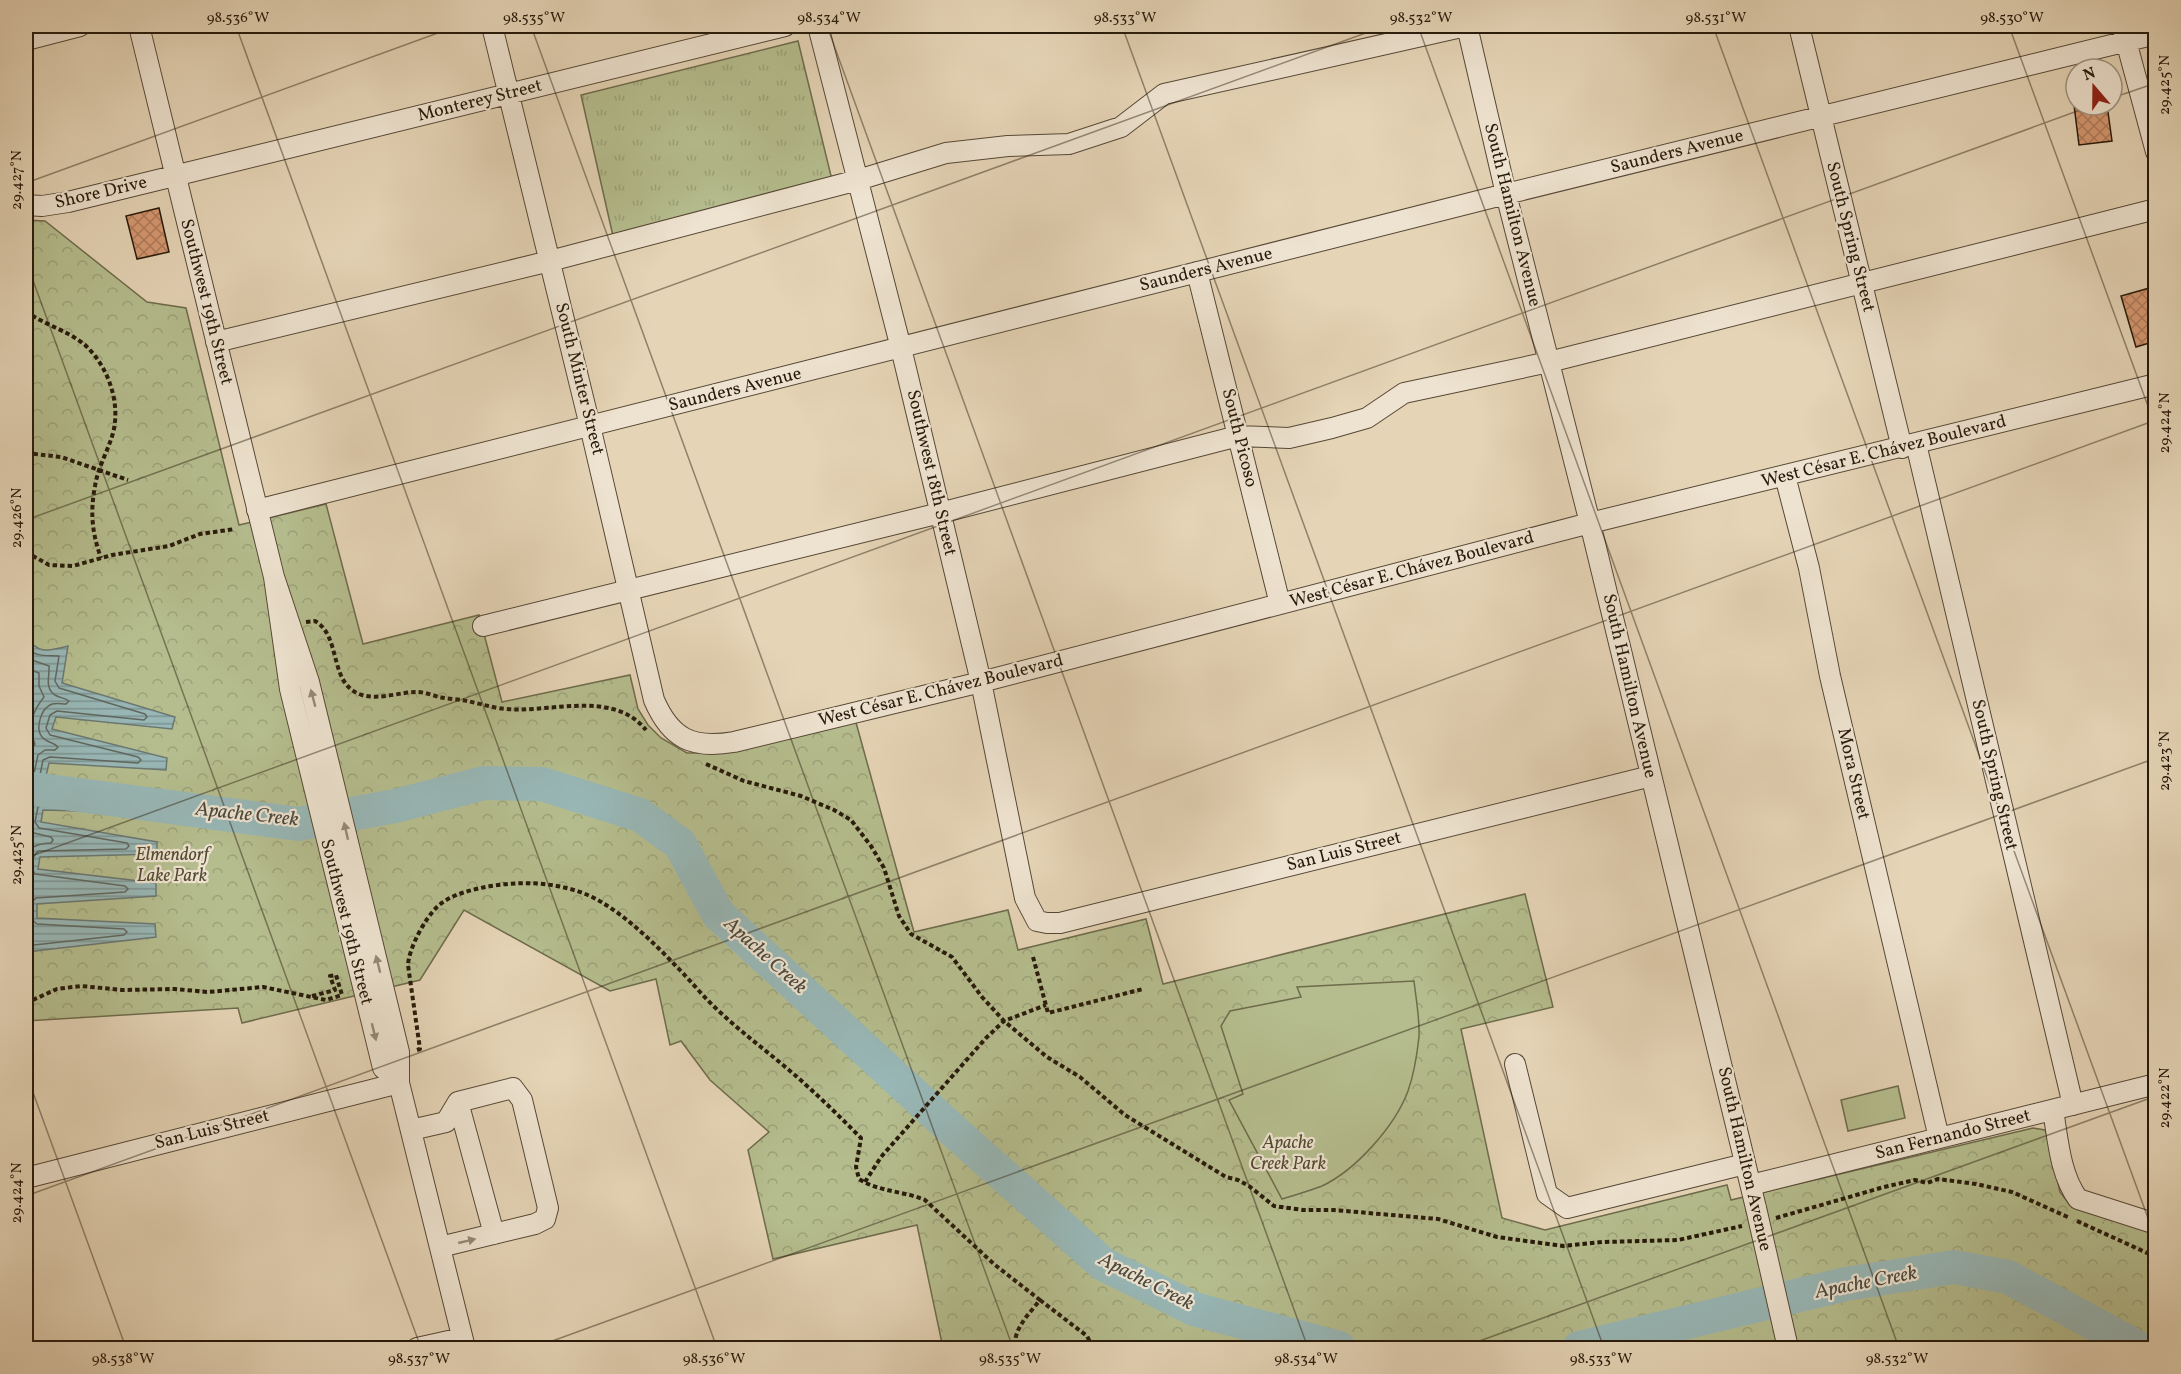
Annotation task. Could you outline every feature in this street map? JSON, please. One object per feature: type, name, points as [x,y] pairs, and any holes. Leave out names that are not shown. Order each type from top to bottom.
[{"type":"street","points":[[26,40],[80,26]]},
{"type":"street","name":"Southwest 19th Street","points":[[139,26],[274,577],[309,681],[328,754],[399,1052],[399,1083],[463,1343]]},
{"type":"street","name":"South Minter Street","points":[[492,26],[590,426],[654,700],[662,717],[672,730]]},
{"type":"street","name":"Monterey Street","points":[[175,176],[785,26]]},
{"type":"street","name":"Southwest 18th Street","points":[[818,26],[901,348],[981,682],[1025,898],[1037,921]]},
{"type":"street","points":[[216,342],[550,261],[858,180],[946,153],[1008,146],[1070,144],[1121,127],[1164,94],[1467,26]]},
{"type":"street","name":"South Hamilton Avenue","points":[[1467,26],[1506,194],[1590,523],[1759,1217],[1788,1348]]},
{"type":"street","name":"South Spring Street","points":[[1799,26],[1861,283],[1909,446],[2073,1105]]},
{"type":"street","points":[[2123,34],[2156,152]]},
{"type":"street","name":"Saunders Avenue","points":[[257,510],[1506,194],[1821,117],[2123,34],[2156,34]]},
{"type":"street","name":"Shore Drive","points":[[26,205],[42,206],[68,202],[175,176]]},
{"type":"street","points":[[483,626],[940,513],[1238,436],[1289,438],[1332,428],[1367,418],[1404,393],[1549,362],[2156,209]]},
{"type":"street","name":"South Picoso","points":[[1197,272],[1280,604]]},
{"type":"street","name":"West César E. Chávez Boulevard","points":[[672,730],[687,740],[701,745],[713,746],[734,742],[981,682],[1590,523],[2156,384]]},
{"type":"street","name":"Mora Street","points":[[1785,476],[1809,568],[1830,676],[1939,1138]]},
{"type":"street","name":"Southwest 19th Street","points":[[274,577],[290,689],[339,894],[383,1068],[399,1083]]},
{"type":"street","name":"San Luis Street","points":[[1037,921],[1060,923],[1651,776]]},
{"type":"street","points":[[1515,1064],[1547,1194],[1567,1208],[1745,1164]]},
{"type":"street","name":"San Luis Street","points":[[26,1178],[399,1083]]},
{"type":"street","name":"San Fernando Street","points":[[1750,1185],[2156,1084]]},
{"type":"street","points":[[411,1131],[446,1122],[458,1102],[513,1088],[522,1100],[548,1208],[545,1219],[535,1224],[440,1247]]},
{"type":"street","points":[[458,1102],[494,1234]]},
{"type":"street","points":[[2053,1110],[2064,1169],[2071,1190],[2078,1199],[2156,1224]]},
{"type":"street","points":[[417,1348],[463,1343]]},
{"type":"path","points":[[26,311],[75,337],[92,353],[106,375],[112,390],[115,411],[113,432],[94,486],[93,531],[101,558]]},
{"type":"path","points":[[26,453],[62,457],[128,480]]},
{"type":"path","points":[[26,552],[49,566],[73,566],[101,558],[169,546],[200,534],[235,530]]},
{"type":"path","points":[[305,622],[315,621],[327,632],[337,666],[344,680],[362,695],[383,696],[419,692],[499,708],[562,706],[607,708],[623,711],[641,723],[652,737]]},
{"type":"path","points":[[696,761],[764,788],[801,796],[834,810],[850,820],[885,868],[899,916],[910,934],[952,957],[982,997],[1004,1021],[1047,1057],[1100,1093],[1107,1102],[1125,1115],[1226,1177],[1249,1186],[1274,1206],[1438,1220],[1497,1237],[1563,1246],[1603,1242],[1678,1240],[1759,1217],[1884,1187],[1915,1180],[1927,1183],[1938,1179],[2012,1192],[2156,1257]]},
{"type":"path","points":[[410,1051],[420,1049],[408,954],[413,942],[437,906],[452,897],[486,886],[537,885],[555,885],[603,903],[661,950],[722,1014],[806,1085],[861,1138],[856,1167],[859,1179],[925,1200],[995,1265],[1087,1336],[1093,1348]]},
{"type":"path","points":[[1033,957],[1048,1012],[1143,989]]},
{"type":"path","points":[[312,996],[335,990],[330,976],[336,975],[342,995]]},
{"type":"path","points":[[26,1003],[57,989],[81,986],[122,990],[175,989],[208,993],[263,987],[326,1000],[351,993]]},
{"type":"path","points":[[865,1182],[881,1157],[986,1038],[1004,1021],[1046,1005]]},
{"type":"path","points":[[1014,1348],[1020,1325],[1040,1300]]},
{"type":"green space","points":[[798,41],[833,184],[613,236],[581,95]]},
{"type":"green space","name":"Apache Creek Park","points":[[26,220],[45,221],[147,302],[186,308],[239,525],[326,504],[363,644],[479,615],[502,702],[630,675],[638,709],[648,725],[661,738],[687,753],[713,753],[855,719],[914,932],[1008,910],[1018,950],[1146,919],[1163,984],[1525,894],[1553,1007],[1461,1029],[1502,1218],[1545,1230],[1727,1185],[1731,1200],[2033,1128],[2045,1130],[2060,1192],[2069,1204],[2078,1209],[2155,1233],[2155,1348],[943,1348],[917,1225],[773,1259],[748,1150],[769,1132],[710,1080],[681,1041],[670,1045],[656,979],[610,991],[464,910],[420,980],[242,1023],[238,1008],[26,1021]]},
{"type":"green space","points":[[1414,981],[1419,1023],[1417,1051],[1408,1091],[1394,1118],[1373,1146],[1335,1179],[1322,1186],[1282,1199],[1229,1100],[1243,1094],[1221,1026],[1230,1011],[1301,997],[1297,987]]},
{"type":"green space","points":[[1898,1086],[1905,1118],[1848,1131],[1841,1100]]},
{"type":"water","points":[[26,636],[39,649],[68,646],[62,683],[175,717],[172,729],[56,717],[52,729],[167,758],[166,770],[49,763],[46,776],[161,800],[159,813],[43,810],[41,822],[157,842],[157,854],[40,857],[38,869],[156,883],[156,896],[37,904],[37,918],[155,924],[156,937],[35,951],[26,956]]},
{"type":"building","points":[[2076,117],[2109,117],[2112,141],[2079,145]]},
{"type":"building","points":[[159,208],[169,252],[137,259],[126,216]]},
{"type":"building","points":[[2153,287],[2156,296],[2156,341],[2136,347],[2121,296]]},
{"type":"waterway","name":"Apache Creek","points":[[26,788],[298,824],[395,806],[484,783],[542,784],[640,815],[680,844],[718,914],[957,1134],[1103,1264],[1194,1309],[1339,1348]]},
{"type":"waterway","name":"Apache Creek","points":[[1579,1348],[1846,1284],[1954,1267],[2008,1277],[2139,1348]]},
{"type":"waterway","points":[[1288,1348],[1292,1336]]},
{"type":"park label","name":"Elmendorf Lake Park","points":[[172,865]]}]
